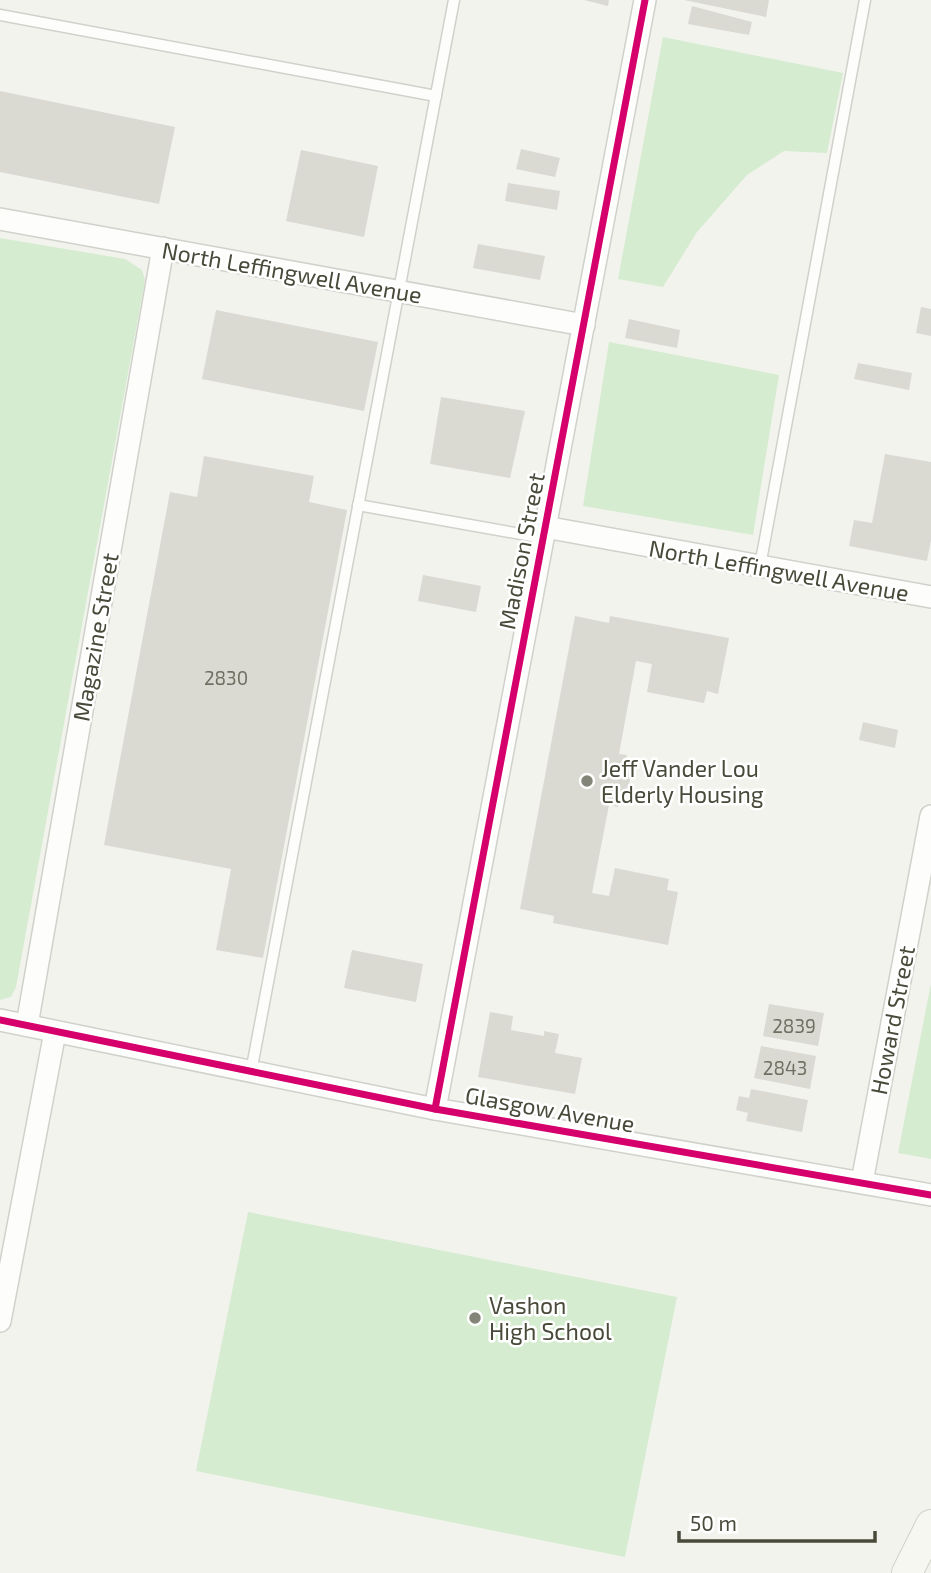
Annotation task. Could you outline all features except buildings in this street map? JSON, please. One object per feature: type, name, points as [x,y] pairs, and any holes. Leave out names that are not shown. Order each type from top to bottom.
[{"type":"main road","points":[[907,1573],[931,1525]]},
{"type":"street","name":"Madison Street","points":[[435,1109],[645,0]]},
{"type":"street","name":"North Leffingwell Avenue","points":[[0,219],[583,325]]},
{"type":"street","name":"Magazine Street","points":[[27,1025],[163,248]]},
{"type":"street","name":"North Leffingwell Avenue","points":[[544,533],[760,566],[931,597]]},
{"type":"street","name":"Howard Street","points":[[862,1182],[931,816]]},
{"type":"street","name":"Glasgow Avenue","points":[[0,1020],[435,1109],[931,1195]]},
{"type":"street","points":[[0,1321],[55,1032]]},
{"type":"lane","points":[[251,1072],[454,0]]},
{"type":"lane","points":[[760,566],[865,0]]},
{"type":"lane","points":[[0,15],[436,96]]},
{"type":"lane","points":[[358,505],[544,533]]},
{"type":"green space","points":[[663,37],[843,73],[827,153],[784,151],[747,175],[697,232],[663,287],[618,279]]},
{"type":"green space","points":[[0,238],[125,259],[142,270],[145,280],[16,987],[11,997],[0,1000]]},
{"type":"green space","points":[[609,342],[779,375],[753,535],[583,506]]},
{"type":"green space","points":[[931,983],[931,1159],[898,1153]]},
{"type":"green space","points":[[248,1212],[677,1297],[625,1557],[196,1471]]},
{"type":"cycle path","points":[[435,1109],[645,0]]},
{"type":"cycle path","points":[[0,1020],[435,1109],[931,1195]]},
{"type":"place","name":"Jeff Vander Lou Elderly Housing","points":[[587,781]]},
{"type":"place","name":"Vashon High School","points":[[475,1318]]}]
